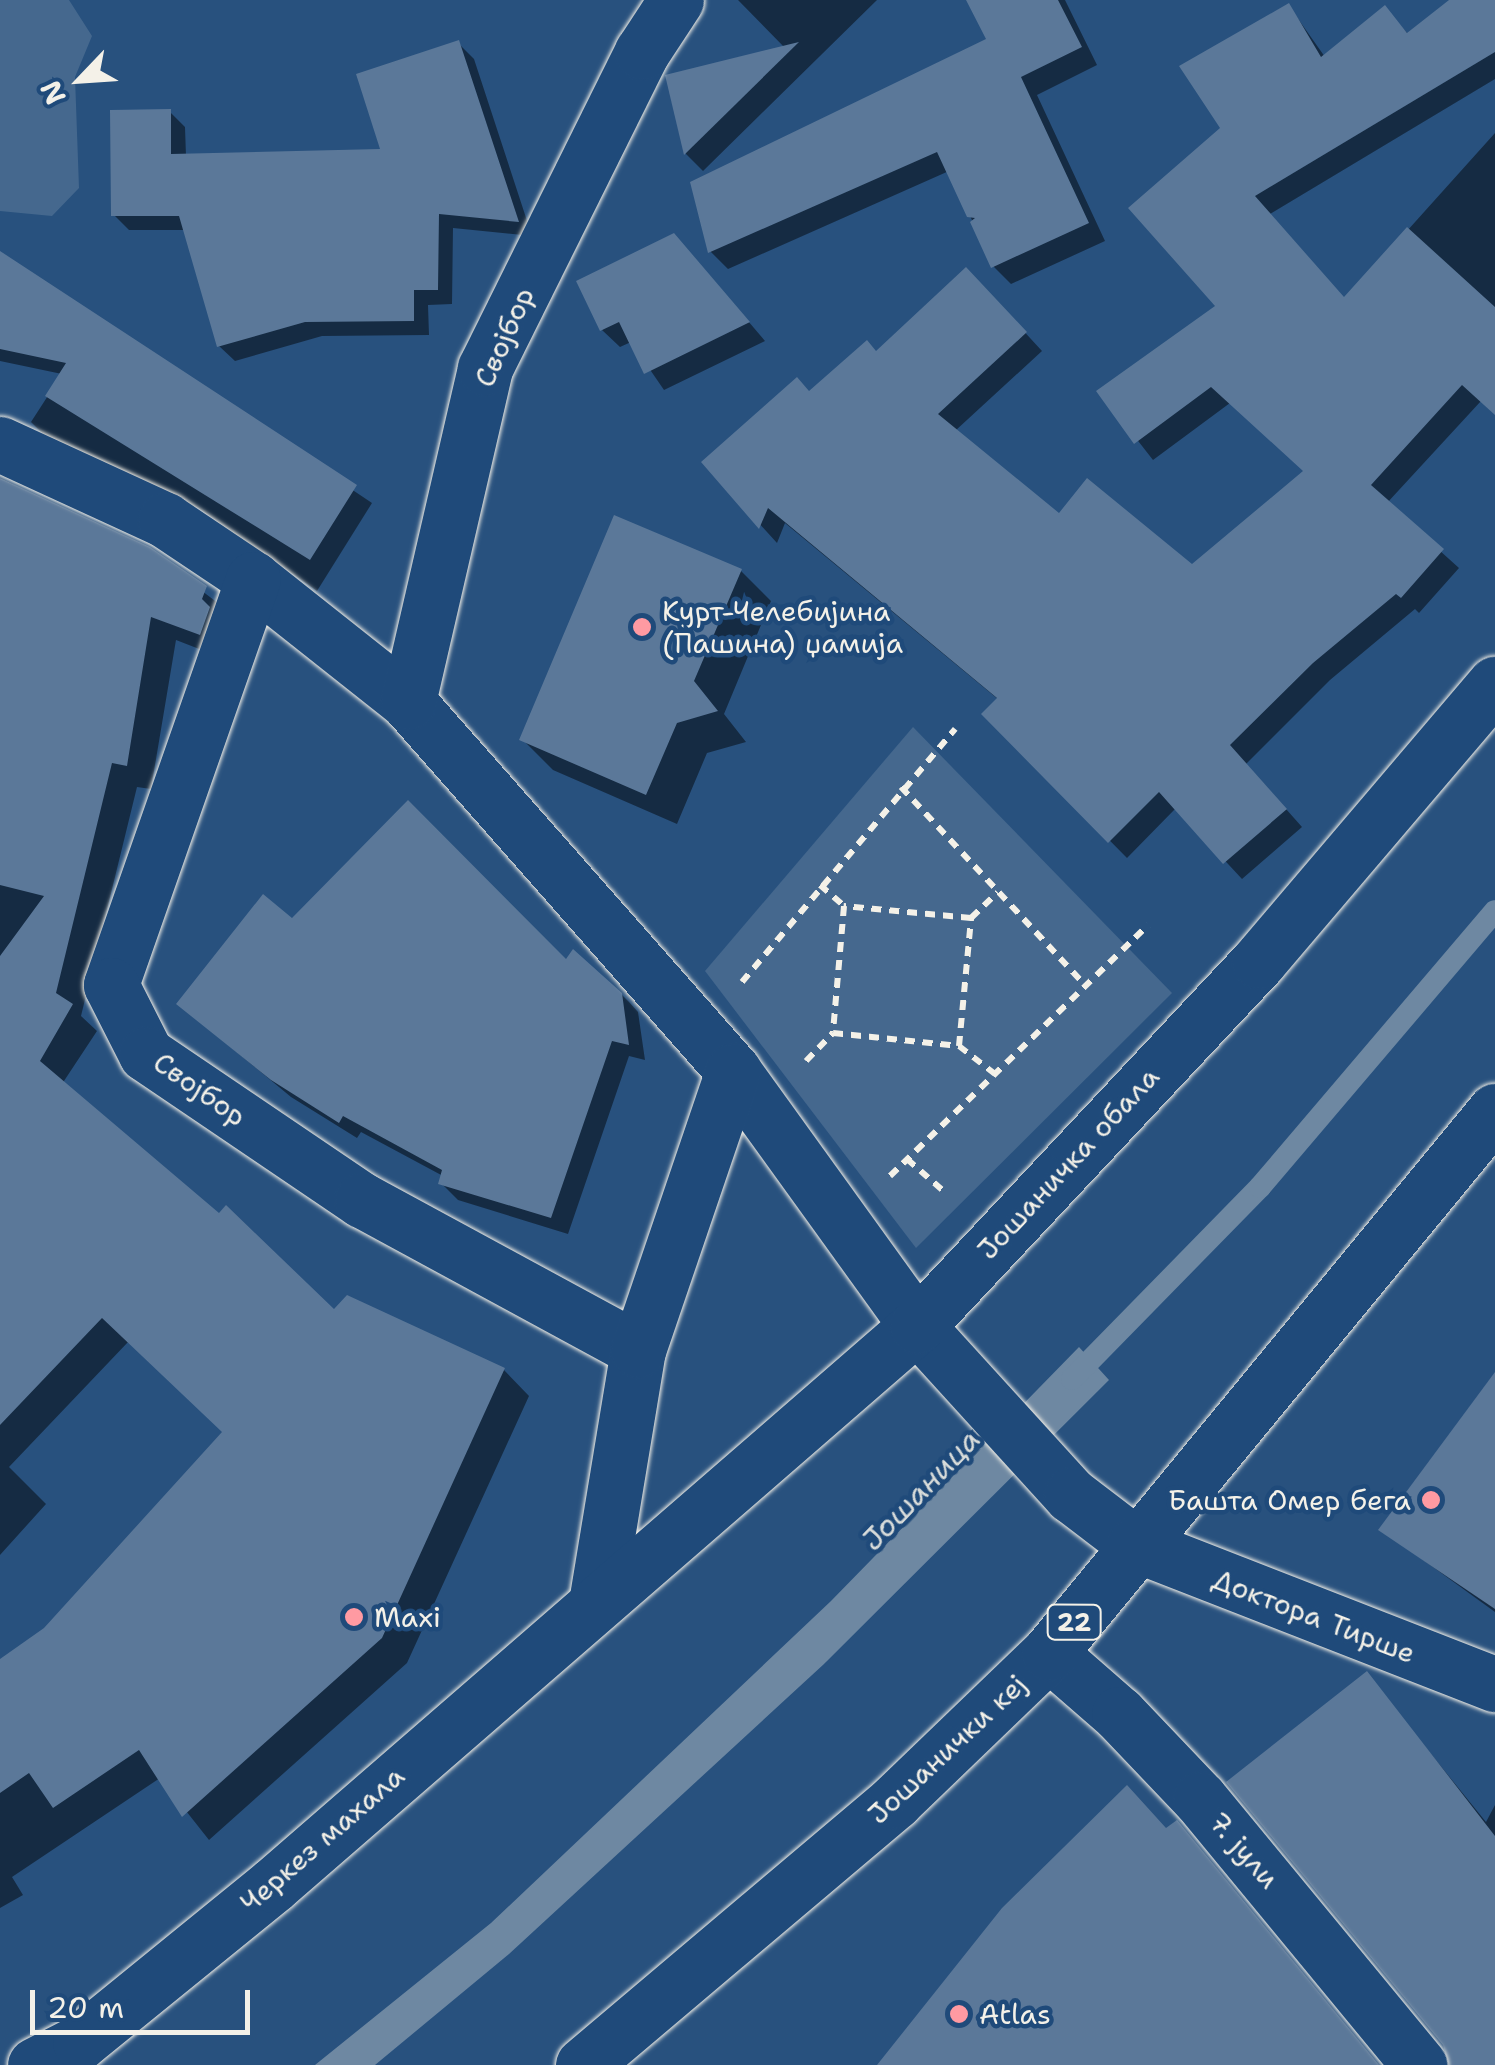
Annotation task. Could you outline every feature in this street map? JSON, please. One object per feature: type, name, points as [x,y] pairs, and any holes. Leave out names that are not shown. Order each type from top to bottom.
[{"type":"street","name":"Својбор","points":[[408,702],[485,368],[642,52],[676,0]]},
{"type":"street","points":[[0,444],[165,520],[253,579],[408,702],[733,1071],[638,1350],[597,1597]]},
{"type":"street","name":"Својбор","points":[[253,579],[111,985],[146,1054],[362,1200],[638,1350]]},
{"type":"street","name":"Јошаничка обала","points":[[597,1597],[917,1326],[1259,961],[1495,684]]},
{"type":"street","name":"Доктора Тирше","points":[[733,1071],[917,1326],[1072,1496],[1135,1544],[1342,1630],[1495,1684]]},
{"type":"street","name":"Јошанички кеј","points":[[583,2065],[895,1800],[1049,1653],[1495,1111]]},
{"type":"street","name":"Черкез махала","points":[[34,2065],[80,2042],[273,1885],[597,1597]]},
{"type":"street","name":"7. јули","points":[[1049,1653],[1119,1714],[1200,1799],[1419,2065]]},
{"type":"path","points":[[738,988],[901,787],[955,729]]},
{"type":"path","points":[[901,787],[1087,987]]},
{"type":"path","points":[[820,885],[844,906],[971,918]]},
{"type":"path","points":[[959,1046],[971,918],[998,892]]},
{"type":"path","points":[[802,1065],[833,1033],[844,906]]},
{"type":"path","points":[[881,1184],[1148,925]]},
{"type":"path","points":[[833,1033],[959,1046],[996,1074]]},
{"type":"shaded area","points":[[0,0],[69,0],[92,36],[75,77],[79,188],[52,216],[0,211]]},
{"type":"shaded area","points":[[913,727],[1172,993],[916,1248],[705,971]]},
{"type":"shaded area","points":[[1079,1347],[1109,1380],[824,1664],[509,1954],[375,2065],[315,2065],[491,1923],[831,1601]]},
{"type":"building","points":[[966,0],[1058,0],[1082,47],[1021,77],[1089,223],[991,268],[970,222],[975,218],[967,217],[937,152],[708,253],[690,182],[986,39]]},
{"type":"building","points":[[1449,0],[1495,0],[1495,52],[1255,196],[1344,297],[1407,227],[1495,307],[1495,415],[1462,385],[1371,485],[1444,549],[1401,598],[1396,594],[1313,663],[1230,745],[1287,809],[1223,864],[1159,792],[1108,843],[981,714],[997,698],[768,508],[759,529],[701,462],[797,377],[809,391],[867,340],[876,351],[966,267],[1027,332],[938,414],[1059,513],[1087,478],[1192,564],[1303,471],[1211,387],[1134,444],[1096,391],[1215,306],[1128,208],[1220,128],[1179,66],[1289,3],[1321,57],[1385,5],[1407,33]]},
{"type":"building","points":[[459,40],[519,222],[439,214],[438,290],[414,290],[414,321],[305,322],[217,347],[179,216],[111,216],[110,110],[171,109],[171,154],[380,149],[356,74]]},
{"type":"building","points":[[799,42],[684,155],[665,75]]},
{"type":"building","points":[[674,233],[750,322],[644,374],[619,322],[600,331],[576,281]]},
{"type":"building","points":[[0,251],[357,485],[310,560],[45,396],[66,363],[0,349]]},
{"type":"building","points":[[0,478],[150,547],[207,586],[202,599],[210,607],[200,635],[151,617],[127,766],[112,763],[56,993],[73,1004],[40,1061],[219,1213],[226,1205],[334,1309],[347,1295],[505,1368],[382,1638],[182,1817],[139,1750],[53,1808],[29,1773],[0,1793],[0,1659],[44,1628],[222,1432],[102,1318],[0,1425],[0,956],[44,896],[0,885]]},
{"type":"building","name":"Курт-Челебијина (Пашина) џамија","points":[[614,515],[742,569],[694,681],[718,711],[677,723],[646,795],[519,740]]},
{"type":"building","points":[[408,800],[566,959],[573,949],[622,993],[629,1045],[612,1041],[551,1218],[438,1184],[442,1170],[343,1116],[339,1123],[271,1080],[176,1004],[263,894],[292,918]]},
{"type":"building","points":[[1495,1372],[1495,1609],[1378,1530]]},
{"type":"building","points":[[1367,1671],[1495,1836],[1495,2065],[1449,2065],[1443,2045],[1226,1782]]},
{"type":"building","points":[[1127,1785],[1166,1828],[1177,1820],[1379,2065],[877,2065],[1002,1908]]},
{"type":"waterway","name":"Јошаница","points":[[1072,1379],[1260,1187],[1495,911]]},
{"type":"place","name":"Курт-Челебијина (Пашина) џамија","points":[[642,627]]},
{"type":"place","name":"Башта Омер бега","points":[[1431,1500]]},
{"type":"place","name":"Maxi","points":[[354,1617]]},
{"type":"place","name":"Atlas","points":[[959,2014]]}]
